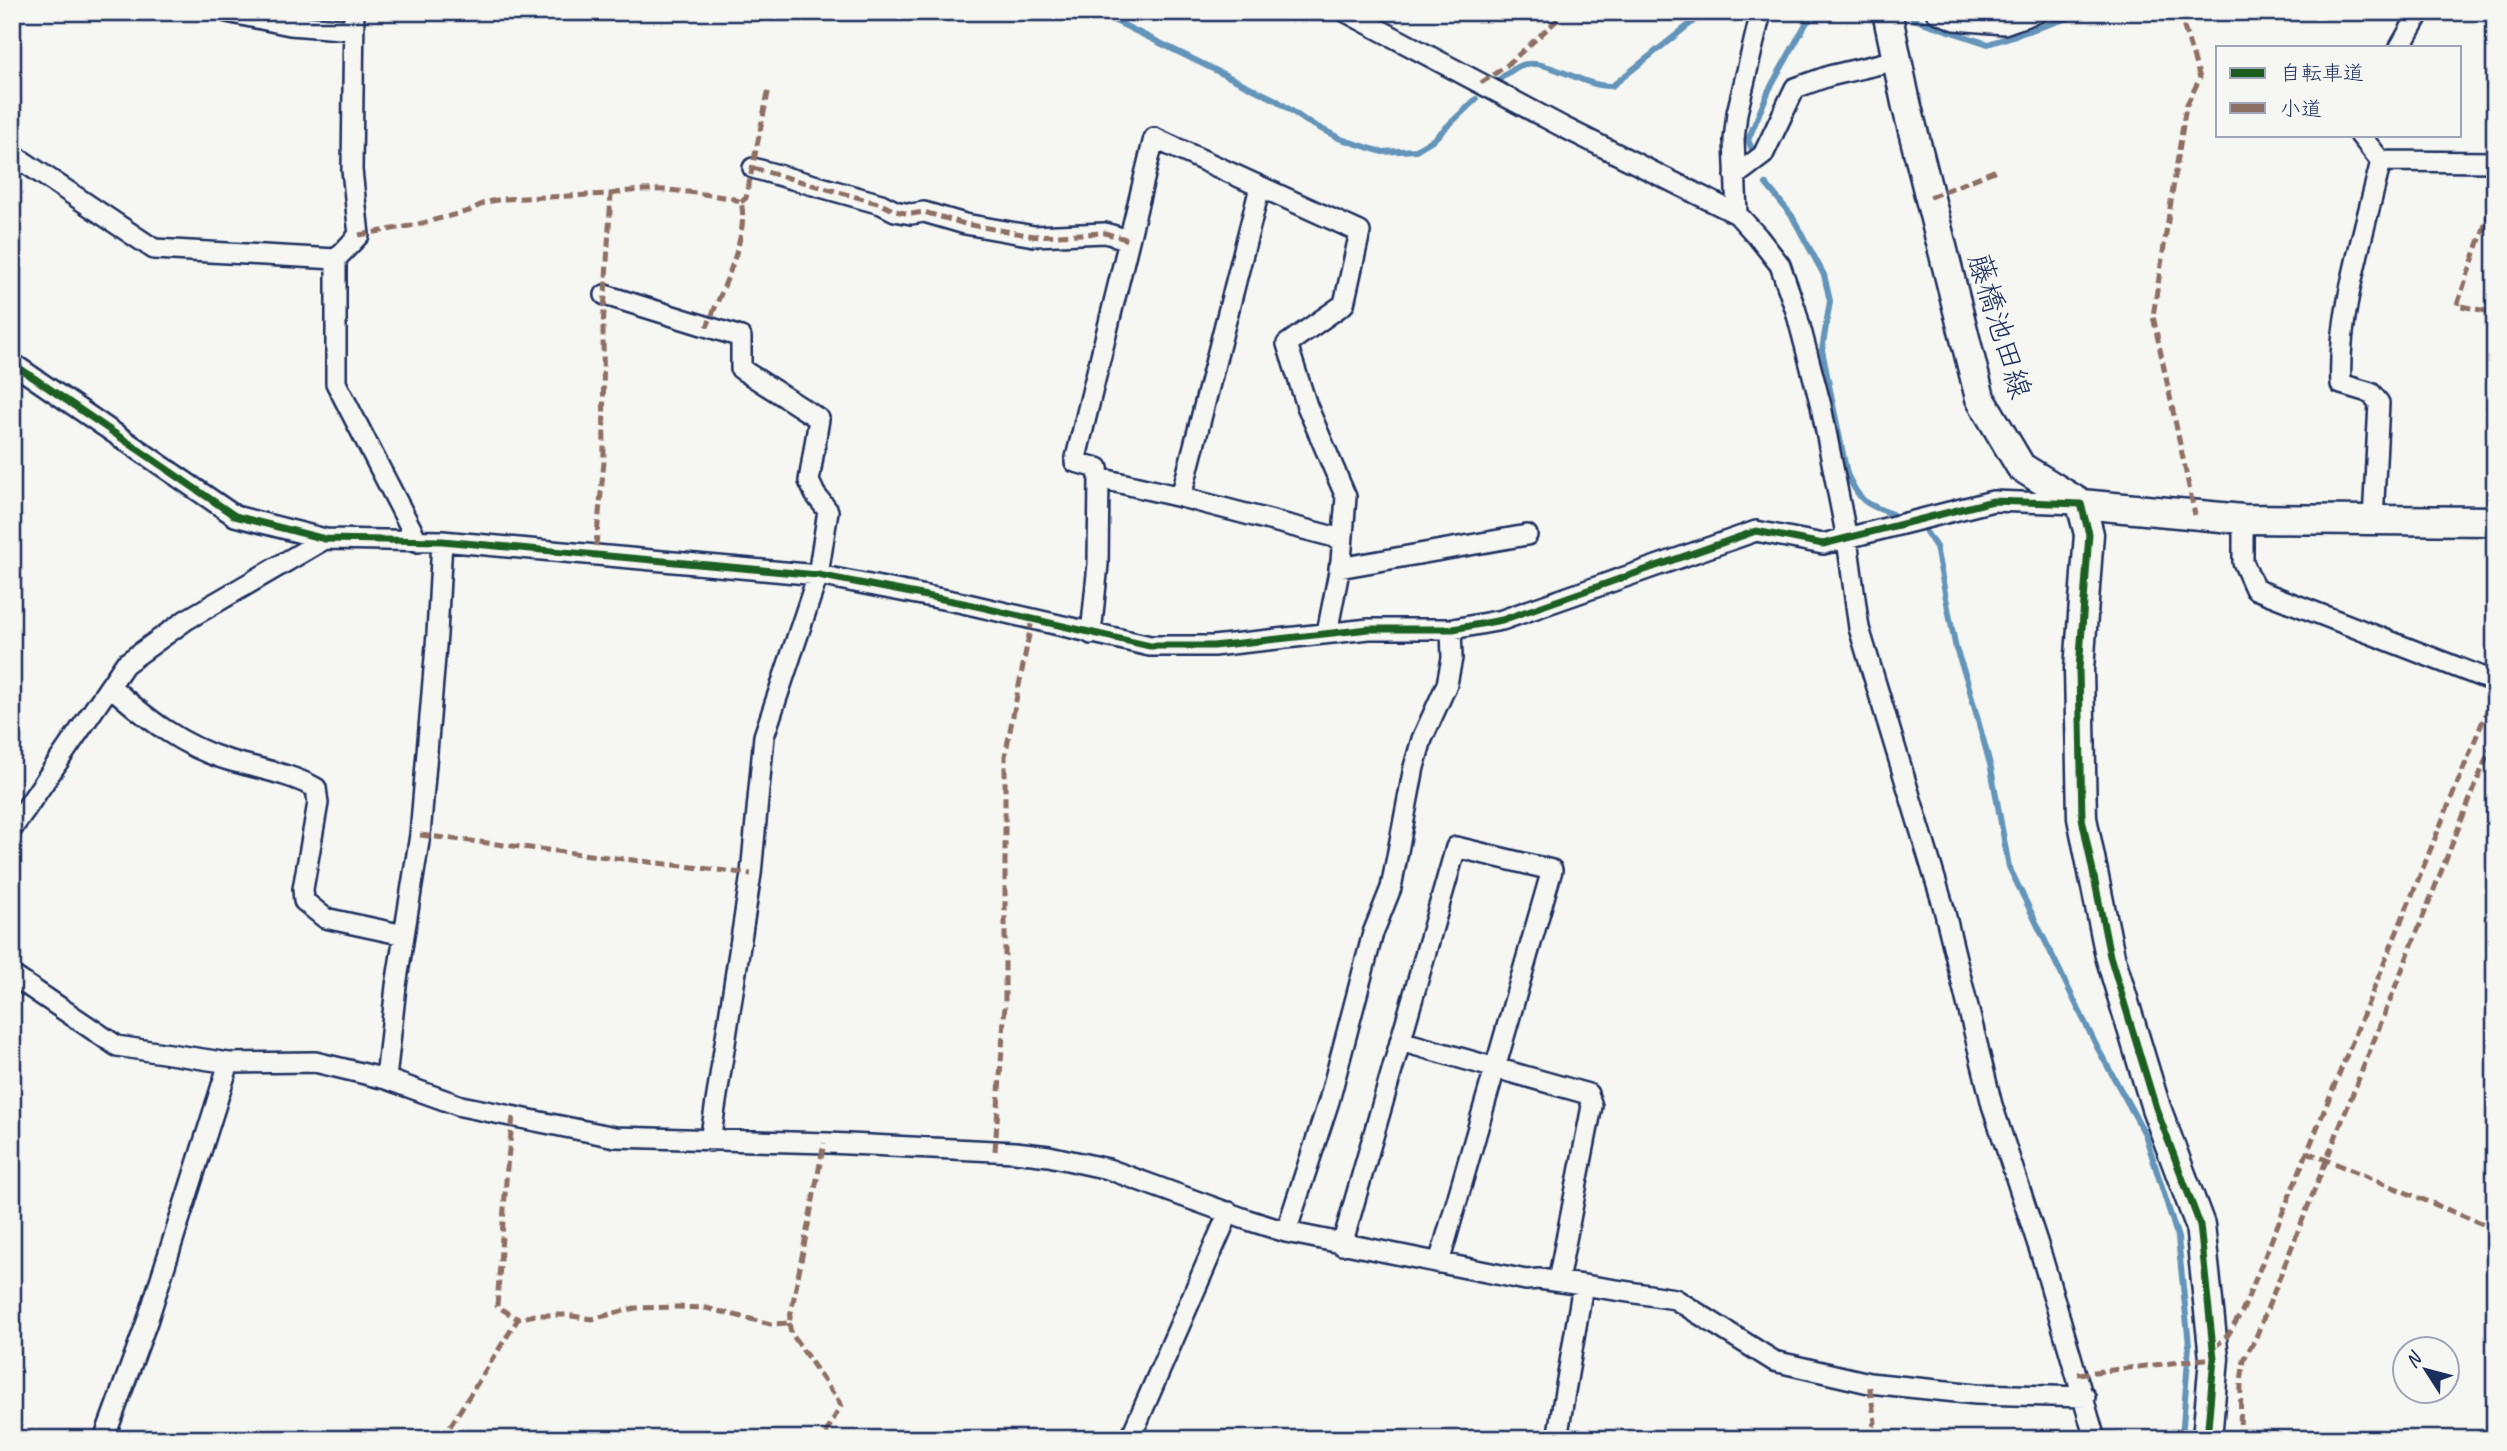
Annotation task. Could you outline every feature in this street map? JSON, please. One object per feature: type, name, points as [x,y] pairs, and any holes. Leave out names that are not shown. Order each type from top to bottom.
[{"type":"main road","name":"藤橋池田線","points":[[1887,12],[1980,398],[2021,467],[2081,505],[2243,519],[2495,521]]},
{"type":"main road","points":[[2081,505],[2088,534],[2079,669],[2082,818],[2110,956],[2155,1108],[2200,1225],[2214,1358],[2207,1439]]},
{"type":"street","points":[[227,12],[290,25],[353,21],[352,170],[359,234],[336,259],[335,383],[418,542]]},
{"type":"street","points":[[1346,12],[1565,128],[1737,214],[1780,265],[1796,311],[1821,406],[1847,539],[1859,628],[1943,905],[1992,1105],[2085,1397],[2095,1439]]},
{"type":"street","points":[[1737,214],[1734,140],[1737,113],[1761,12]]},
{"type":"street","points":[[1936,12],[1955,20],[2004,24],[2038,12]]},
{"type":"street","points":[[2401,46],[2420,12]]},
{"type":"street","points":[[1735,176],[1763,155],[1795,88],[1829,76],[1897,60]]},
{"type":"street","points":[[2361,136],[2381,161]]},
{"type":"street","points":[[1091,634],[1098,564],[1099,478],[1098,468],[1075,462],[1154,138],[1360,232],[1344,304],[1287,344],[1307,406],[1346,497],[1339,568],[1326,633]]},
{"type":"street","points":[[12,154],[154,249],[336,259]]},
{"type":"street","points":[[2381,161],[2495,162]]},
{"type":"street","points":[[2373,520],[2379,403],[2371,393],[2341,384],[2339,357],[2354,275],[2381,161]]},
{"type":"street","points":[[753,167],[881,204],[895,211],[911,214],[924,212],[965,224],[1034,236],[1105,233],[1129,240]]},
{"type":"street","points":[[1181,496],[1260,187]]},
{"type":"street","points":[[605,295],[741,337],[741,369],[819,419],[809,481],[828,511],[818,575],[764,736],[751,874],[710,1141]]},
{"type":"street","points":[[12,363],[235,516],[325,538],[442,541],[818,575],[963,603],[1150,646],[1213,646],[1369,629],[1451,629],[1502,620],[1756,531],[1824,544],[1993,500],[2081,505]]},
{"type":"street","points":[[1099,478],[1181,496],[1342,539]]},
{"type":"street","points":[[2243,519],[2244,562],[2255,589],[2495,682]]},
{"type":"street","points":[[1339,568],[1527,535]]},
{"type":"street","points":[[12,829],[125,664],[186,620],[325,538]]},
{"type":"street","points":[[386,1079],[396,986],[420,835],[442,541]]},
{"type":"street","points":[[1286,1232],[1329,1101],[1373,933],[1391,888],[1413,767],[1422,739],[1447,684],[1452,658],[1451,629]]},
{"type":"street","points":[[110,686],[165,732],[225,759],[295,777],[316,788],[318,803],[303,901],[325,918],[404,935]]},
{"type":"street","points":[[1342,1245],[1456,847],[1552,870],[1439,1263]]},
{"type":"street","points":[[12,975],[117,1046],[229,1063],[315,1062],[386,1079],[461,1106],[615,1137],[828,1143],[1049,1156],[1108,1169],[1286,1232],[1342,1245],[1526,1280],[1558,1281],[1675,1299],[1774,1361],[1869,1383],[1976,1394],[2085,1397]]},
{"type":"street","points":[[1400,1041],[1588,1094],[1592,1106],[1558,1281]]},
{"type":"street","points":[[104,1439],[148,1319],[229,1063]]},
{"type":"street","points":[[1130,1439],[1229,1212]]},
{"type":"street","points":[[1557,1439],[1583,1285]]},
{"type":"waterway","points":[[1097,12],[1276,100],[1306,121],[1341,139],[1382,152],[1416,150],[1434,139],[1476,99]]},
{"type":"waterway","points":[[1496,82],[1519,66],[1530,64],[1552,68],[1600,85],[1612,86],[1705,12]]},
{"type":"waterway","points":[[1752,149],[1748,140],[1769,90],[1807,22],[1820,12]]},
{"type":"waterway","points":[[1913,19],[1988,44],[2087,12]]},
{"type":"waterway","points":[[1766,184],[1792,216],[1824,275],[1830,301],[1822,350],[1847,474],[1864,500],[1892,514]]},
{"type":"waterway","points":[[1926,532],[1936,547],[1956,649],[1991,768],[2009,867],[2097,1047],[2145,1134],[2178,1238],[2189,1345],[2182,1439]]},
{"type":"marked path","points":[[1481,83],[1506,66],[1566,12]]},
{"type":"marked path","points":[[2179,12],[2200,78],[2186,106],[2153,316],[2195,515]]},
{"type":"marked path","points":[[741,202],[746,198],[769,88]]},
{"type":"marked path","points":[[753,168],[881,204],[895,211],[911,214],[924,212],[965,224],[1034,236],[1105,233],[1129,240]]},
{"type":"marked path","points":[[1930,197],[1999,169]]},
{"type":"marked path","points":[[611,194],[671,190],[731,198],[741,202],[743,216],[738,248],[707,327]]},
{"type":"marked path","points":[[359,235],[415,225],[503,199],[611,194],[603,329],[604,462],[595,555]]},
{"type":"marked path","points":[[2495,196],[2457,305],[2495,313]]},
{"type":"marked path","points":[[995,1151],[1005,1004],[1005,756],[1032,620]]},
{"type":"marked path","points":[[2214,1348],[2228,1335],[2243,1310],[2495,691]]},
{"type":"marked path","points":[[2240,1439],[2244,1360],[2256,1337],[2495,736]]},
{"type":"marked path","points":[[420,835],[751,874]]},
{"type":"marked path","points":[[513,1117],[497,1306],[518,1319]]},
{"type":"marked path","points":[[442,1439],[518,1319],[535,1315],[566,1315],[592,1319],[635,1308],[678,1307],[706,1308],[771,1324],[789,1323],[824,1143]]},
{"type":"marked path","points":[[2307,1152],[2495,1229]]},
{"type":"marked path","points":[[789,1323],[791,1333],[841,1405],[823,1439]]},
{"type":"marked path","points":[[2078,1374],[2214,1358]]},
{"type":"marked path","points":[[1865,1439],[1875,1422],[1869,1383]]},
{"type":"cycle path","points":[[12,363],[235,516],[325,539],[442,541],[818,575],[963,603],[1150,646],[1213,646],[1369,629],[1453,629],[1502,620],[1756,531],[1823,544],[1993,501],[2081,504],[2089,534],[2079,669],[2082,818],[2110,956],[2156,1108],[2200,1225],[2214,1358],[2207,1439]]}]
